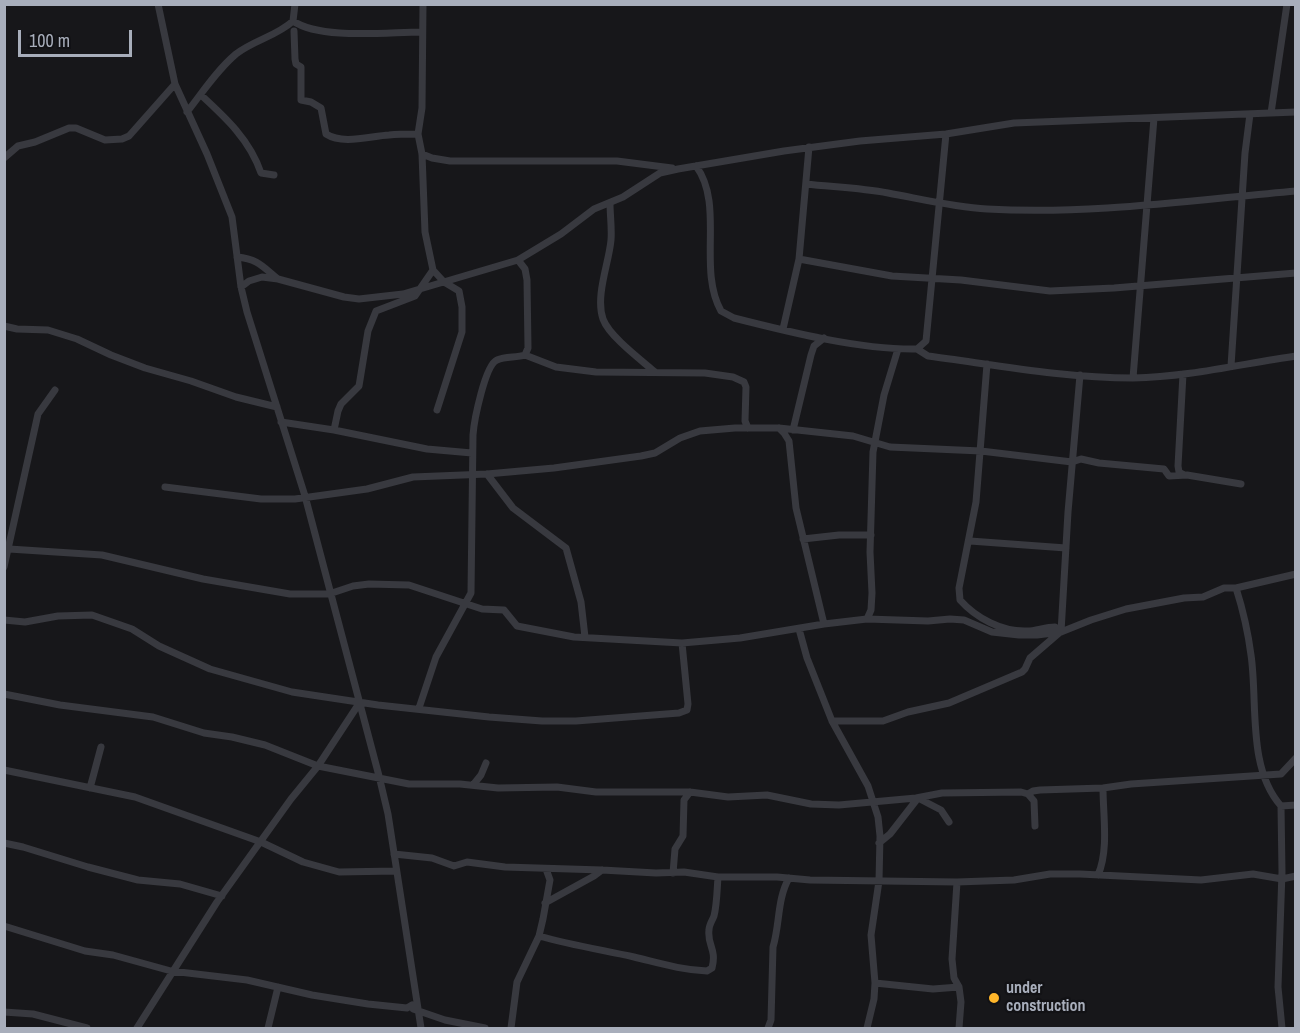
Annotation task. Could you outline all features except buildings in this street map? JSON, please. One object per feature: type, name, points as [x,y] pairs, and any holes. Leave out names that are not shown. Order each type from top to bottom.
[{"type":"street","points":[[158,4],[175,84],[207,154],[232,217],[241,287],[305,496],[329,594],[379,776],[388,814],[421,1029]]},
{"type":"street","points":[[280,32],[293,21],[295,4]]},
{"type":"street","points":[[423,4],[421,32],[423,74],[418,134],[422,154],[425,232],[433,270],[444,282],[459,291],[462,307],[462,332],[437,410]]},
{"type":"street","points":[[1271,113],[1287,4]]},
{"type":"street","points":[[293,21],[307,30]]},
{"type":"street","points":[[187,112],[237,53],[265,37],[280,32],[307,30],[329,33],[421,32]]},
{"type":"street","points":[[294,31],[295,59],[296,64],[301,67],[301,100],[311,102],[321,108],[326,134],[337,139],[347,139],[418,134]]},
{"type":"street","points":[[4,158],[18,146],[35,142],[69,128],[76,128],[105,140],[122,140],[138,127],[175,84]]},
{"type":"street","points":[[201,95],[235,127],[255,156],[261,173],[274,175]]},
{"type":"street","points":[[241,287],[255,278],[278,279],[329,294],[359,299],[403,294],[518,260],[561,234],[594,209],[635,190],[660,173],[809,147],[946,134],[1014,123],[1296,112]]},
{"type":"street","points":[[1231,366],[1245,153],[1250,114]]},
{"type":"street","points":[[1133,378],[1154,118]]},
{"type":"street","points":[[917,349],[926,341],[946,134]]},
{"type":"street","points":[[783,329],[799,260],[809,147]]},
{"type":"street","points":[[422,154],[450,161],[617,161],[678,169]]},
{"type":"street","points":[[696,166],[706,182],[708,191],[710,202],[709,249],[718,305],[726,315],[824,338],[898,349],[917,349],[928,356],[1059,374],[1133,378],[1183,375],[1296,356]]},
{"type":"street","points":[[806,184],[885,192],[938,203],[984,209],[1019,210],[1065,210],[1296,191]]},
{"type":"street","points":[[610,203],[611,238],[603,279],[602,317],[606,325],[621,341],[655,372]]},
{"type":"street","points":[[237,257],[258,262],[278,279]]},
{"type":"street","points":[[518,260],[525,269],[527,280],[528,348],[525,355]]},
{"type":"street","points":[[799,260],[892,276],[961,280],[1050,291],[1296,273]]},
{"type":"street","points":[[334,430],[341,404],[358,386],[368,331],[376,311],[415,296],[433,270]]},
{"type":"street","points":[[4,326],[17,329],[48,330],[77,339],[145,368],[236,397],[277,407]]},
{"type":"street","points":[[824,338],[814,346],[789,441],[792,480],[803,538],[824,624]]},
{"type":"street","points":[[867,619],[872,604],[872,470],[875,442],[890,371],[898,349]]},
{"type":"street","points":[[419,708],[436,657],[471,593],[474,420],[492,363],[498,359],[525,355],[556,367],[596,372],[705,373],[738,378],[744,382],[746,387],[745,420],[748,428]]},
{"type":"street","points":[[987,364],[976,502],[959,592],[960,600],[985,620],[997,626],[1027,632],[1055,627],[1061,632]]},
{"type":"street","points":[[832,721],[883,721],[908,712],[949,703],[1022,672],[1030,658],[1061,632],[1080,375]]},
{"type":"street","points":[[1183,375],[1178,466],[1179,471],[1184,475]]},
{"type":"street","points":[[4,567],[38,414],[55,390]]},
{"type":"street","points":[[281,422],[334,430],[418,448],[472,453]]},
{"type":"street","points":[[165,488],[261,499],[296,499],[305,496],[346,493],[413,477],[554,468],[655,453],[680,438],[700,431],[748,428],[793,429],[853,436],[890,447],[981,452],[1072,462],[1081,459],[1161,469],[1166,470],[1169,476],[1184,475],[1241,484]]},
{"type":"street","points":[[779,428],[789,441]]},
{"type":"street","points":[[487,474],[513,508],[566,548],[581,602],[585,637]]},
{"type":"street","points":[[4,529],[11,536]]},
{"type":"street","points":[[803,538],[839,534],[872,535]]},
{"type":"street","points":[[970,541],[1066,548]]},
{"type":"street","points":[[9,549],[102,555],[203,579],[290,594],[329,594],[352,586],[409,585],[482,609],[504,610],[517,626],[574,637],[682,643],[740,638],[867,619],[964,620],[992,632],[1019,635],[1061,632],[1126,609],[1184,598],[1203,597],[1224,588],[1236,588],[1296,574]]},
{"type":"street","points":[[1236,588],[1246,620],[1252,657],[1262,776],[1273,797],[1281,806],[1281,951],[1278,987],[1282,1029]]},
{"type":"street","points":[[4,620],[25,622],[58,616],[92,615],[132,629],[159,646],[210,669],[292,692],[489,717],[549,721],[679,713],[687,710],[682,643]]},
{"type":"street","points":[[798,629],[832,721],[862,774],[878,817],[879,880],[871,935],[875,983],[867,1029]]},
{"type":"street","points":[[4,694],[60,705],[153,717],[204,734],[232,737],[265,745],[318,766],[379,776],[409,784],[473,785],[498,788],[557,787],[596,792],[690,792],[728,797],[767,795],[811,804],[839,805],[951,793],[1021,792],[1028,794],[1034,801],[1035,826]]},
{"type":"street","points":[[137,1029],[171,971],[222,896],[291,799],[318,766],[360,702]]},
{"type":"street","points":[[90,788],[101,747]]},
{"type":"street","points":[[1028,794],[1040,790],[1103,788],[1281,774],[1296,758]]},
{"type":"street","points":[[473,785],[481,775],[486,763]]},
{"type":"street","points":[[4,770],[135,797],[261,842],[303,862],[339,872],[396,871]]},
{"type":"street","points":[[1098,875],[1104,843],[1103,788]]},
{"type":"street","points":[[673,873],[675,849],[683,836],[684,800],[690,792]]},
{"type":"street","points":[[918,798],[941,810],[949,822]]},
{"type":"street","points":[[879,843],[898,825],[918,798]]},
{"type":"street","points":[[1281,806],[1296,805]]},
{"type":"street","points":[[4,843],[138,880],[180,884],[222,896]]},
{"type":"street","points":[[394,854],[432,858],[454,866],[467,862],[505,867],[673,873],[718,877],[957,882],[1014,880],[1050,874],[1202,880],[1254,874],[1282,879],[1296,876]]},
{"type":"street","points":[[511,1029],[517,982],[539,936],[550,880],[546,868]]},
{"type":"street","points":[[545,903],[602,870]]},
{"type":"street","points":[[539,936],[642,959],[667,967],[707,971],[712,968],[715,958],[709,938],[709,929],[713,917],[718,877]]},
{"type":"street","points":[[768,1029],[771,1020],[773,946],[782,893],[789,878]]},
{"type":"street","points":[[957,882],[952,959],[954,978],[959,987],[961,1002],[959,1029]]},
{"type":"street","points":[[4,926],[85,951],[113,955],[171,971],[237,979],[312,995],[398,1008],[407,1008],[412,1005],[413,1009],[446,1020],[485,1029]]},
{"type":"street","points":[[875,983],[933,988],[959,987]]},
{"type":"street","points":[[268,1029],[278,987]]},
{"type":"street","points":[[4,1012],[33,1014],[87,1029]]},
{"type":"place","name":"under construction","points":[[994,998]]}]
